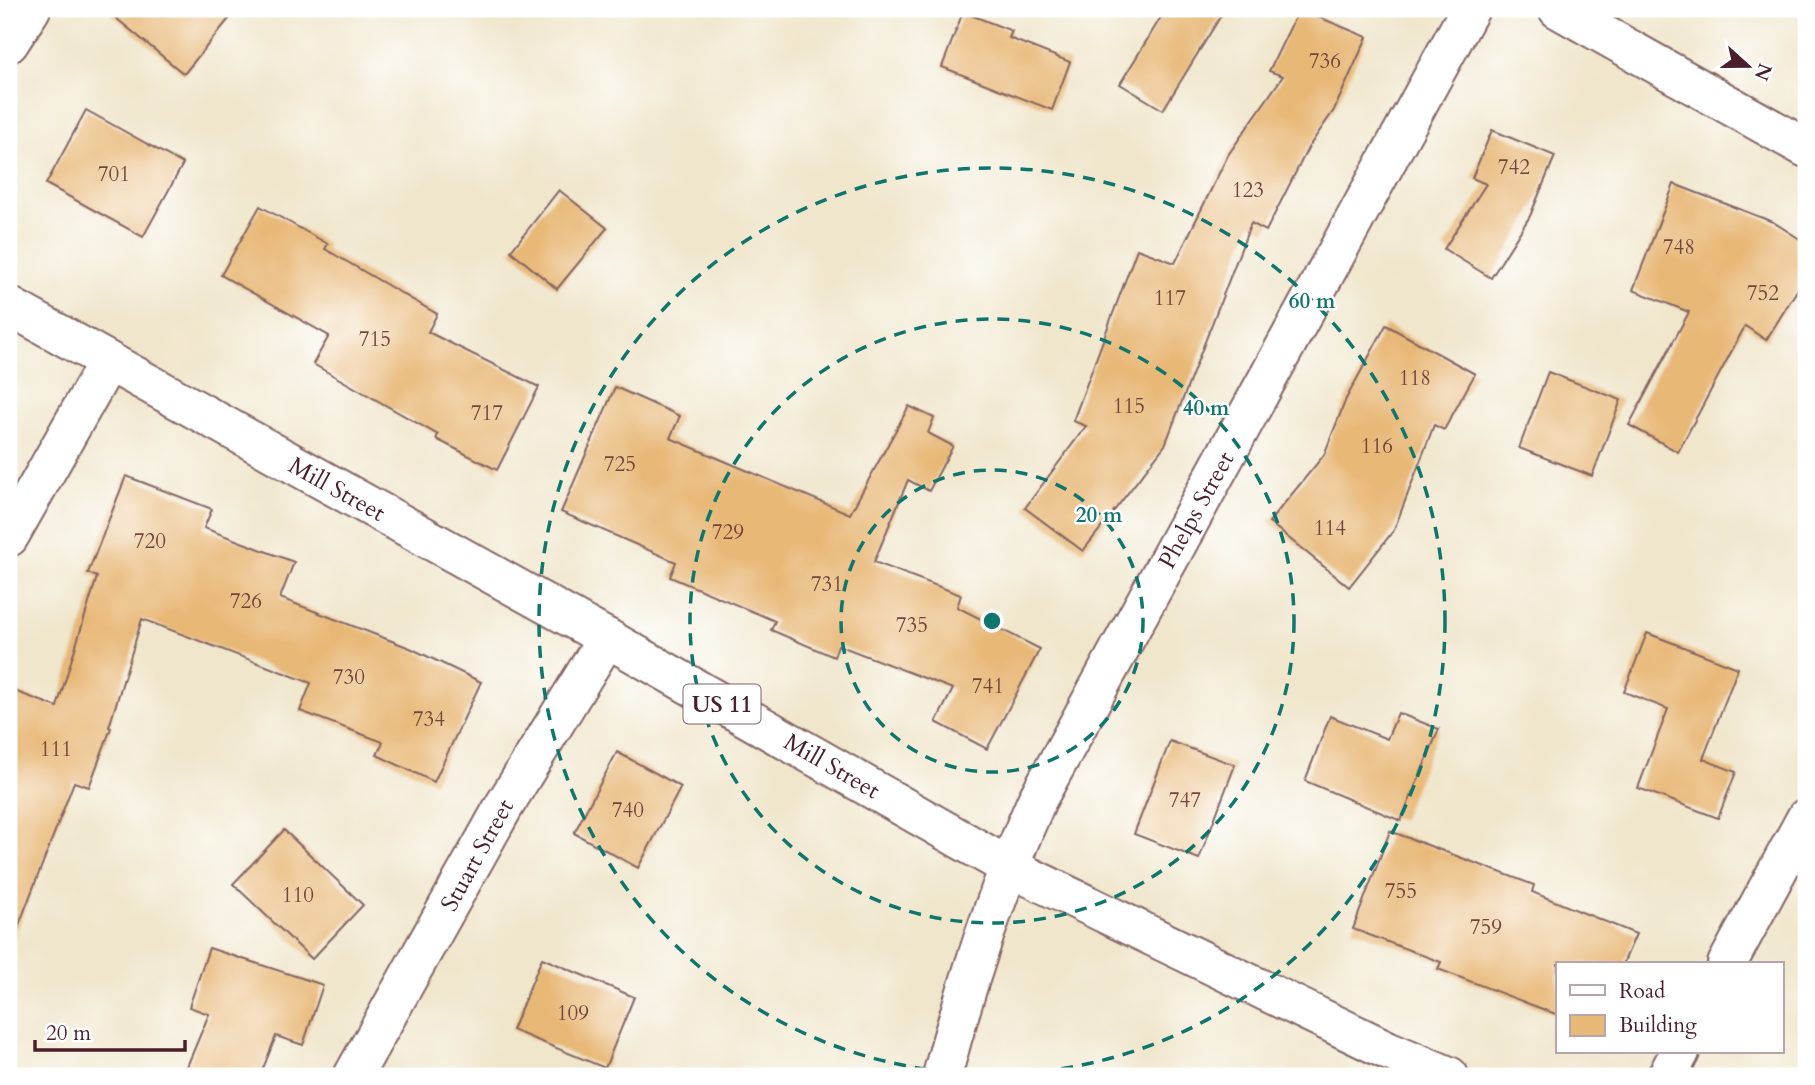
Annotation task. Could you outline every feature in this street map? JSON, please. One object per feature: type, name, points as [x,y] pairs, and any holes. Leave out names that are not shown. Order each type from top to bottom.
[{"type":"main road","points":[[9,43],[31,9]]},
{"type":"main road","name":"Phelps Street","points":[[942,1076],[964,989],[1037,800],[1470,9]]},
{"type":"main road","points":[[1558,9],[1806,148]]},
{"type":"main road","name":"Mill Street","points":[[9,306],[607,638],[1009,867],[1387,1050],[1449,1076]]},
{"type":"main road","points":[[9,537],[108,362]]},
{"type":"main road","name":"Stuart Street","points":[[353,1076],[505,806],[607,638]]},
{"type":"main road","points":[[1728,962],[1806,818]]},
{"type":"main road","points":[[1667,1076],[1679,1054]]},
{"type":"building","points":[[105,9],[237,9],[184,74]]},
{"type":"building","points":[[1166,9],[1225,9],[1163,110],[1120,84]]},
{"type":"building","points":[[1299,9],[1367,37],[1334,110],[1308,148],[1266,231],[1251,223],[1165,445],[1083,551],[1025,508],[1086,426],[1073,421],[1137,249],[1175,263],[1228,155],[1283,76],[1269,71]]},
{"type":"building","points":[[963,12],[1012,31],[1009,38],[1070,62],[1052,110],[942,67]]},
{"type":"building","points":[[86,110],[183,164],[143,237],[46,184]]},
{"type":"building","points":[[1492,130],[1555,156],[1530,216],[1491,278],[1444,249],[1486,184],[1472,178]]},
{"type":"building","points":[[1674,184],[1773,222],[1806,243],[1806,276],[1766,340],[1745,326],[1678,452],[1629,425],[1689,312],[1633,290]]},
{"type":"building","points":[[559,190],[607,228],[557,289],[511,251]]},
{"type":"building","points":[[260,206],[328,244],[325,249],[437,314],[428,332],[539,387],[497,470],[436,439],[438,435],[313,364],[329,336],[221,275]]},
{"type":"building","points":[[1386,325],[1475,374],[1444,430],[1434,425],[1394,530],[1349,587],[1269,522],[1324,455],[1346,399]]},
{"type":"building","points":[[1548,372],[1621,400],[1592,476],[1519,448]]},
{"type":"building","points":[[615,387],[680,416],[670,438],[850,514],[909,406],[934,418],[928,433],[953,446],[929,491],[908,480],[874,562],[961,595],[957,607],[1040,649],[987,749],[936,722],[953,689],[838,645],[834,657],[771,630],[775,621],[670,577],[676,562],[561,512]]},
{"type":"building","points":[[126,476],[212,509],[204,528],[294,562],[280,598],[410,648],[481,682],[434,782],[377,755],[383,742],[300,711],[311,683],[142,619],[109,727],[111,728],[89,787],[74,782],[12,943],[9,942],[9,689],[57,707],[97,577],[88,573]]},
{"type":"building","points":[[1647,633],[1738,668],[1703,759],[1736,772],[1718,818],[1638,788],[1668,709],[1624,692]]},
{"type":"building","points":[[1398,713],[1439,729],[1401,821],[1305,781],[1330,716],[1387,739]]},
{"type":"building","points":[[1170,741],[1235,765],[1199,859],[1134,834]]},
{"type":"building","points":[[617,752],[681,787],[638,868],[574,833]]},
{"type":"building","points":[[284,830],[363,905],[312,959],[233,884]]},
{"type":"building","points":[[1390,831],[1534,885],[1532,892],[1636,934],[1624,962],[1556,962],[1556,1014],[1438,969],[1441,962],[1353,929]]},
{"type":"building","points":[[209,948],[323,985],[303,1045],[276,1036],[260,1076],[183,1076],[209,1014],[189,1007]]},
{"type":"building","points":[[542,958],[634,997],[605,1068],[512,1030]]}]
